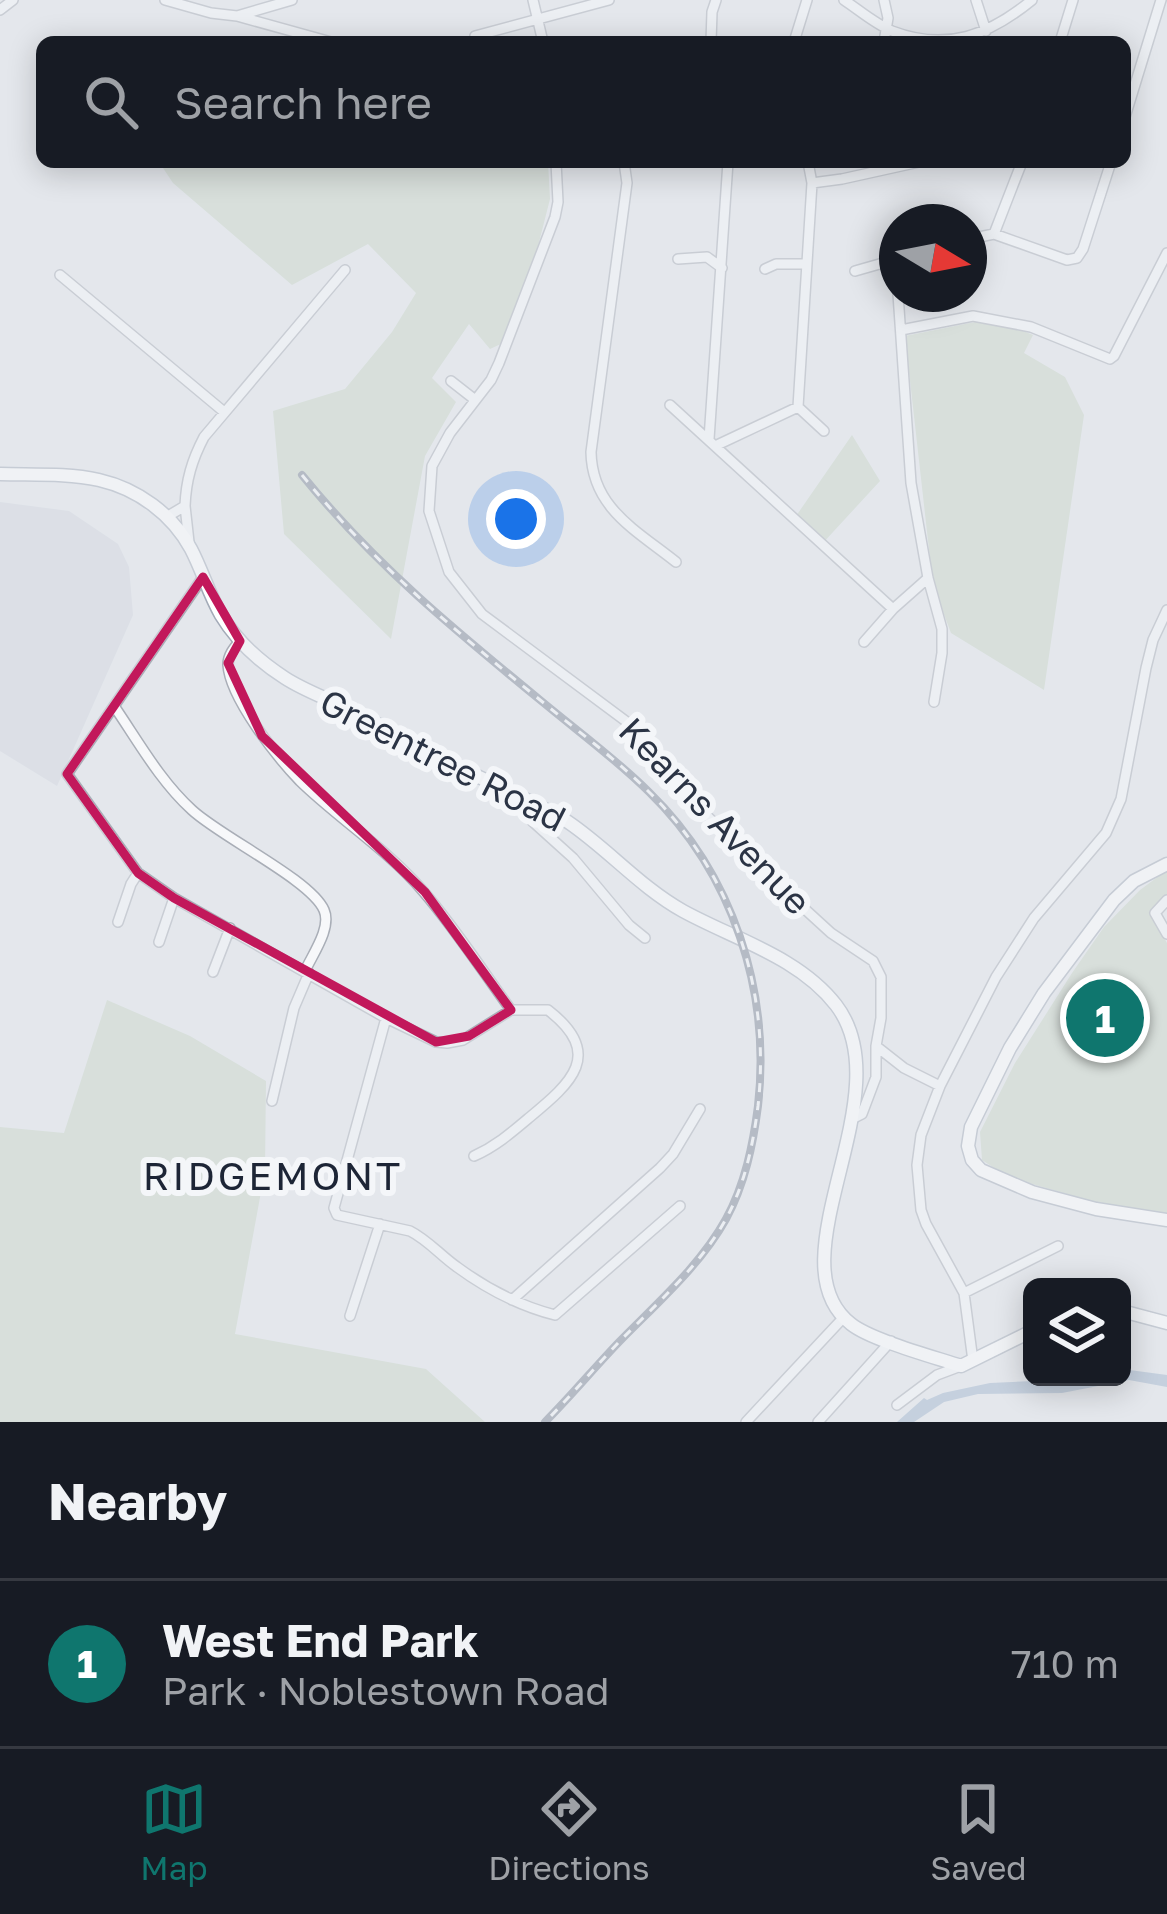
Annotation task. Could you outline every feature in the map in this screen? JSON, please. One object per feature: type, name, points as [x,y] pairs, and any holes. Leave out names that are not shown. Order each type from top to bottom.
[{"type":"main road","name":"Greentree Road","points":[[0,475],[76,476],[133,491],[167,516],[190,547],[221,614],[240,641],[287,680],[566,821],[661,898],[783,961],[826,994],[854,1040],[856,1089],[823,1273],[844,1317]]},
{"type":"main road","points":[[1167,864],[1134,881],[1114,900],[1044,993],[980,1107],[968,1146],[981,1170],[1032,1192],[1096,1209],[1167,1220]]},
{"type":"main road","points":[[1131,1313],[1167,1323]]},
{"type":"main road","points":[[844,1317],[861,1330],[967,1364],[1023,1336]]},
{"type":"street","points":[[0,10],[13,0]]},
{"type":"street","points":[[165,0],[309,36]]},
{"type":"street","points":[[237,16],[292,0]]},
{"type":"street","points":[[532,0],[542,36]]},
{"type":"street","points":[[475,36],[609,0]]},
{"type":"street","points":[[711,36],[716,0]]},
{"type":"street","points":[[796,36],[807,0]]},
{"type":"street","points":[[844,0],[888,29],[911,36]]},
{"type":"street","points":[[884,0],[886,36]]},
{"type":"street","points":[[976,0],[986,31]]},
{"type":"street","points":[[978,36],[1032,0]]},
{"type":"street","points":[[1062,36],[1073,0]]},
{"type":"street","points":[[1131,98],[1161,0]]},
{"type":"street","name":"Kearns Avenue","points":[[556,168],[558,202],[549,234],[491,380],[450,433],[432,466],[429,511],[449,572],[482,614],[627,722],[669,779],[772,880],[831,933],[873,962],[883,993],[876,1077],[862,1114],[852,1119]]},
{"type":"street","points":[[625,168],[627,183],[591,473],[616,514],[676,562]]},
{"type":"street","points":[[712,442],[728,168]]},
{"type":"street","points":[[798,407],[809,168]]},
{"type":"street","points":[[842,179],[845,168]]},
{"type":"street","points":[[812,183],[892,168]]},
{"type":"street","points":[[994,234],[1020,168]]},
{"type":"street","points":[[987,235],[1066,260],[1077,258],[1109,168]]},
{"type":"street","points":[[901,331],[973,316],[1031,327],[1103,358],[1114,356],[1167,253]]},
{"type":"street","points":[[678,259],[707,257],[722,268]]},
{"type":"street","points":[[765,269],[776,264],[806,264]]},
{"type":"street","points":[[855,271],[879,264]]},
{"type":"street","points":[[190,547],[184,506],[194,455],[223,412],[345,270]]},
{"type":"street","points":[[59,274],[223,412]]},
{"type":"street","points":[[899,312],[911,483],[942,628],[934,702]]},
{"type":"street","points":[[451,381],[475,400]]},
{"type":"street","points":[[670,405],[893,609]]},
{"type":"street","points":[[712,442],[798,407]]},
{"type":"street","points":[[798,407],[824,431]]},
{"type":"street","points":[[167,516],[184,506]]},
{"type":"street","points":[[203,577],[67,773],[138,873],[386,1018],[447,1043],[470,1036],[511,1010],[548,1010],[572,1034],[578,1060],[566,1087],[494,1147],[474,1156]]},
{"type":"street","points":[[864,642],[928,578]]},
{"type":"street","points":[[897,1405],[938,1375],[967,1364],[964,1293],[926,1224],[919,1196],[921,1135],[995,977],[1034,918],[1091,852],[1114,817],[1153,640],[1167,610]]},
{"type":"street","points":[[240,641],[228,663],[235,688],[262,736],[300,781],[425,892],[511,1010]]},
{"type":"street","points":[[114,706],[190,808],[277,868],[323,908],[324,929],[294,1008],[272,1101]]},
{"type":"street","points":[[529,802],[532,821],[574,858],[645,938]]},
{"type":"street","points":[[118,922],[138,873]]},
{"type":"street","points":[[159,942],[174,898]]},
{"type":"street","points":[[1167,900],[1155,913],[1167,934]]},
{"type":"street","points":[[213,972],[230,928]]},
{"type":"street","points":[[386,1018],[334,1208],[337,1215],[420,1236],[457,1267],[512,1300],[555,1315],[680,1206]]},
{"type":"street","points":[[876,1046],[940,1087]]},
{"type":"street","points":[[512,1300],[660,1168],[700,1108]]},
{"type":"street","points":[[350,1316],[380,1224]]},
{"type":"street","points":[[964,1293],[1058,1246]]},
{"type":"street","points":[[746,1422],[844,1317]]},
{"type":"street","points":[[818,1422],[891,1341]]},
{"type":"highlighted area","points":[[203,577],[240,641],[228,663],[262,736],[425,892],[511,1010],[469,1036],[436,1042],[174,898],[138,873],[67,774]]},
{"type":"shaded area","points":[[0,502],[69,511],[118,544],[129,567],[133,615],[57,786],[0,751]]},
{"type":"green space","points":[[163,168],[548,168],[550,199],[536,254],[503,343],[490,349],[469,324],[432,378],[456,402],[425,456],[391,639],[284,534],[273,411],[345,389],[392,332],[416,293],[368,244],[292,285],[173,183]]},
{"type":"green space","points":[[975,322],[1033,335],[1024,353],[1065,377],[1084,415],[1044,690],[951,633],[933,585],[905,336]]},
{"type":"green space","points":[[852,435],[880,481],[822,544],[794,519]]},
{"type":"green space","points":[[1167,870],[1167,894],[1149,912],[1167,943],[1167,1218],[1008,1177],[982,1160],[980,1132],[1015,1063],[1104,927]]},
{"type":"green space","points":[[107,1000],[190,1036],[266,1081],[265,1170],[235,1334],[426,1369],[485,1422],[0,1422],[0,1127],[64,1133]]},
{"type":"water","points":[[1131,1370],[1167,1375],[1167,1387],[1131,1380]]},
{"type":"water","points":[[990,1383],[1098,1386],[1062,1393],[978,1394],[944,1402],[914,1422],[897,1422],[924,1398]]},
{"type":"railway","points":[[302,475],[418,596],[624,769],[678,824],[724,897],[751,978],[758,1020],[758,1106],[733,1206],[690,1269],[545,1422]]},
{"type":"place","name":"West End Park","points":[[1105,1018]]},
{"type":"district","name":"RIDGEMONT","points":[[273,1176]]}]
